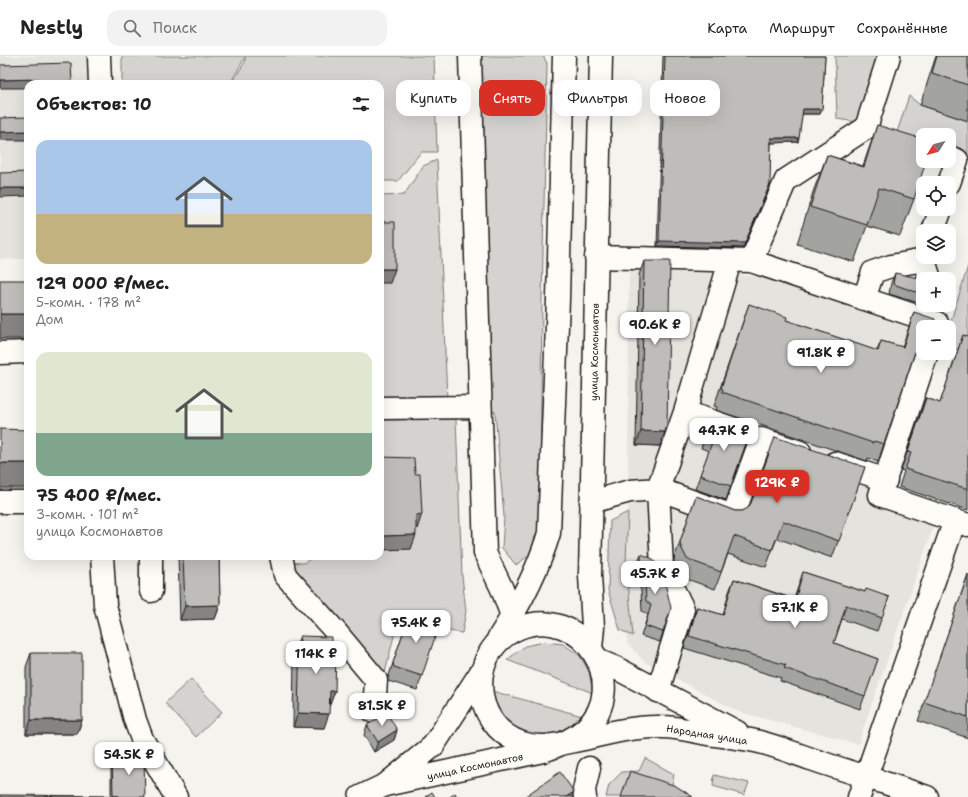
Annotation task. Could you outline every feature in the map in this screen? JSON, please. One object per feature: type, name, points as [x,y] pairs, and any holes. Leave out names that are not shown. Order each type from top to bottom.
[{"type":"main road","points":[[99,56],[100,80]]},
{"type":"main road","points":[[470,56],[485,553],[502,589],[512,616]]},
{"type":"main road","name":"улица Космонавтов","points":[[360,797],[385,785],[433,746],[512,616],[539,561],[548,533],[558,299],[564,56]]},
{"type":"main road","name":"улица Космонавтов","points":[[595,654],[590,575],[601,56]]},
{"type":"main road","points":[[751,261],[786,180],[866,128],[889,56]]},
{"type":"main road","points":[[866,128],[888,136]]},
{"type":"main road","points":[[952,176],[958,159]]},
{"type":"main road","points":[[596,258],[751,261],[864,299],[926,316]]},
{"type":"main road","points":[[658,691],[683,609],[662,567],[658,489],[685,412],[730,260]]},
{"type":"main road","points":[[864,299],[873,272],[891,266],[926,265]]},
{"type":"main road","points":[[0,353],[24,352]]},
{"type":"main road","points":[[862,787],[961,522],[880,495],[925,360]]},
{"type":"main road","points":[[384,408],[480,407]]},
{"type":"main road","points":[[685,412],[761,440],[886,480]]},
{"type":"main road","points":[[591,502],[630,491],[658,489],[733,516],[761,440]]},
{"type":"main road","points":[[0,502],[24,502]]},
{"type":"main road","points":[[102,560],[105,604],[135,720],[142,739],[176,797]]},
{"type":"main road","points":[[151,560],[151,591]]},
{"type":"main road","points":[[282,560],[284,576],[336,632],[376,680],[374,712]]},
{"type":"main road","points":[[538,623],[562,627],[574,632],[583,639],[595,654],[603,677],[603,692],[599,708],[594,719],[585,730],[564,743],[543,747],[523,744],[510,738],[498,729],[486,711],[480,683],[485,662],[497,643],[505,635],[520,627],[538,623]]},
{"type":"main road","name":"Народная улица","points":[[595,654],[616,668],[658,691],[756,741],[862,787],[927,797]]},
{"type":"main road","name":"Народная улица","points":[[564,743],[615,732],[662,727],[756,741]]},
{"type":"main road","name":"улица Космонавтов","points":[[385,785],[543,751],[564,743]]},
{"type":"main road","points":[[585,797],[584,790],[589,768]]},
{"type":"shaded area","points":[[0,56],[87,56],[88,80],[24,80],[24,259],[0,259]]},
{"type":"shaded area","points":[[122,56],[434,56],[435,80],[396,80],[396,116],[436,116],[437,152],[421,152],[398,181],[384,181],[384,80],[234,80],[245,62],[245,57],[232,80],[122,80]]},
{"type":"shaded area","points":[[470,56],[543,56],[547,63],[542,298],[540,513],[535,551],[516,565],[502,548],[504,516],[495,412],[480,407]]},
{"type":"shaded area","points":[[835,56],[889,56],[869,119],[856,122],[837,119]]},
{"type":"shaded area","points":[[909,96],[920,105],[968,121],[968,158],[956,162],[956,128],[916,128],[916,146],[895,138]]},
{"type":"shaded area","points":[[437,160],[447,399],[384,402],[384,196],[404,195],[423,166]]},
{"type":"shaded area","points":[[968,266],[968,352],[956,349],[956,320],[951,320],[954,312],[956,312],[956,305]]},
{"type":"shaded area","points":[[629,269],[768,277],[916,325],[916,360],[921,360],[883,507],[934,525],[858,744],[739,712],[645,662],[627,643],[624,572],[628,512]]},
{"type":"shaded area","points":[[456,419],[462,576],[466,611],[462,633],[430,628],[398,619],[385,673],[376,680],[282,562],[304,563],[309,560],[384,560],[384,550],[411,549],[411,529],[417,528],[384,477],[384,420]]},
{"type":"shaded area","points":[[628,512],[626,561],[633,636],[620,630],[608,590],[610,521]]},
{"type":"shaded area","points":[[544,642],[563,644],[579,655],[589,671],[593,693],[507,660],[525,646]]},
{"type":"shaded area","points":[[191,679],[222,712],[196,737],[165,703]]},
{"type":"shaded area","points":[[492,691],[593,719],[585,730],[540,740],[506,725],[495,703]]},
{"type":"shaded area","points":[[645,758],[674,774],[670,797],[606,797],[609,785],[622,772],[639,771]]},
{"type":"shaded area","points":[[714,775],[749,783],[744,795],[713,786]]},
{"type":"building","points":[[665,56],[825,56],[822,109],[803,109],[799,138],[771,138],[770,184],[745,243],[659,241],[663,116],[720,116],[720,80],[664,80]]},
{"type":"building","points":[[937,56],[968,56],[968,85],[932,73]]},
{"type":"building","points":[[71,63],[72,80],[0,80],[0,65]]},
{"type":"building","points":[[24,117],[24,131],[0,132],[0,118]]},
{"type":"building","points":[[877,125],[916,137],[916,168],[924,168],[921,176],[916,176],[916,193],[914,199],[879,188],[867,225],[810,207],[827,155],[864,167]]},
{"type":"building","points":[[24,172],[24,188],[0,188],[0,173]]},
{"type":"building","points":[[384,222],[395,222],[395,269],[384,269]]},
{"type":"building","points":[[644,261],[670,261],[667,425],[665,432],[641,431]]},
{"type":"building","points":[[895,273],[916,278],[916,292],[893,284]]},
{"type":"building","points":[[0,280],[24,280],[24,314],[0,314]]},
{"type":"building","points":[[749,304],[787,317],[786,320],[878,351],[881,341],[903,347],[914,312],[935,319],[916,320],[916,349],[884,444],[874,441],[873,443],[722,392],[723,389],[721,388]]},
{"type":"building","points":[[963,335],[968,337],[968,489],[905,469],[911,453],[908,452],[926,398],[940,403],[955,360],[956,360]]},
{"type":"building","points":[[712,419],[750,432],[731,486],[700,475],[714,437],[706,434]]},
{"type":"building","points":[[0,429],[24,430],[24,463],[0,463]]},
{"type":"building","points":[[775,437],[865,467],[839,541],[783,521],[772,550],[734,536],[721,572],[687,559],[680,542],[696,496],[735,511],[742,511],[748,508]]},
{"type":"building","points":[[384,457],[414,458],[415,474],[420,474],[422,514],[416,515],[416,535],[384,536]]},
{"type":"building","points":[[641,554],[653,559],[666,587],[671,608],[663,632],[645,626],[651,605],[646,601],[645,580],[642,575]]},
{"type":"building","points":[[183,560],[219,560],[220,605],[185,606]]},
{"type":"building","points":[[803,572],[865,592],[866,589],[889,597],[882,618],[846,605],[834,643],[878,659],[865,696],[784,668],[786,665],[689,636],[697,607],[723,615],[734,579],[795,600]]},
{"type":"building","points":[[968,575],[968,717],[924,702]]},
{"type":"building","points":[[410,612],[440,622],[422,676],[394,667],[393,663]]},
{"type":"building","points":[[300,636],[331,637],[331,651],[336,651],[335,691],[330,691],[329,714],[298,713]]},
{"type":"building","points":[[31,653],[82,653],[82,720],[31,720]]},
{"type":"building","points":[[387,713],[397,730],[378,742],[367,725]]},
{"type":"building","points":[[142,755],[144,759],[145,797],[113,796],[112,756]]},
{"type":"building","points":[[630,771],[676,786],[693,797],[621,797]]},
{"type":"building","points":[[560,772],[574,792],[566,797],[524,797]]},
{"type":"building","points":[[432,792],[435,797],[425,797]]},
{"type":"building","points":[[455,793],[457,797],[450,797]]},
{"type":"building","points":[[0,795],[119,796],[119,797],[0,797]]}]
